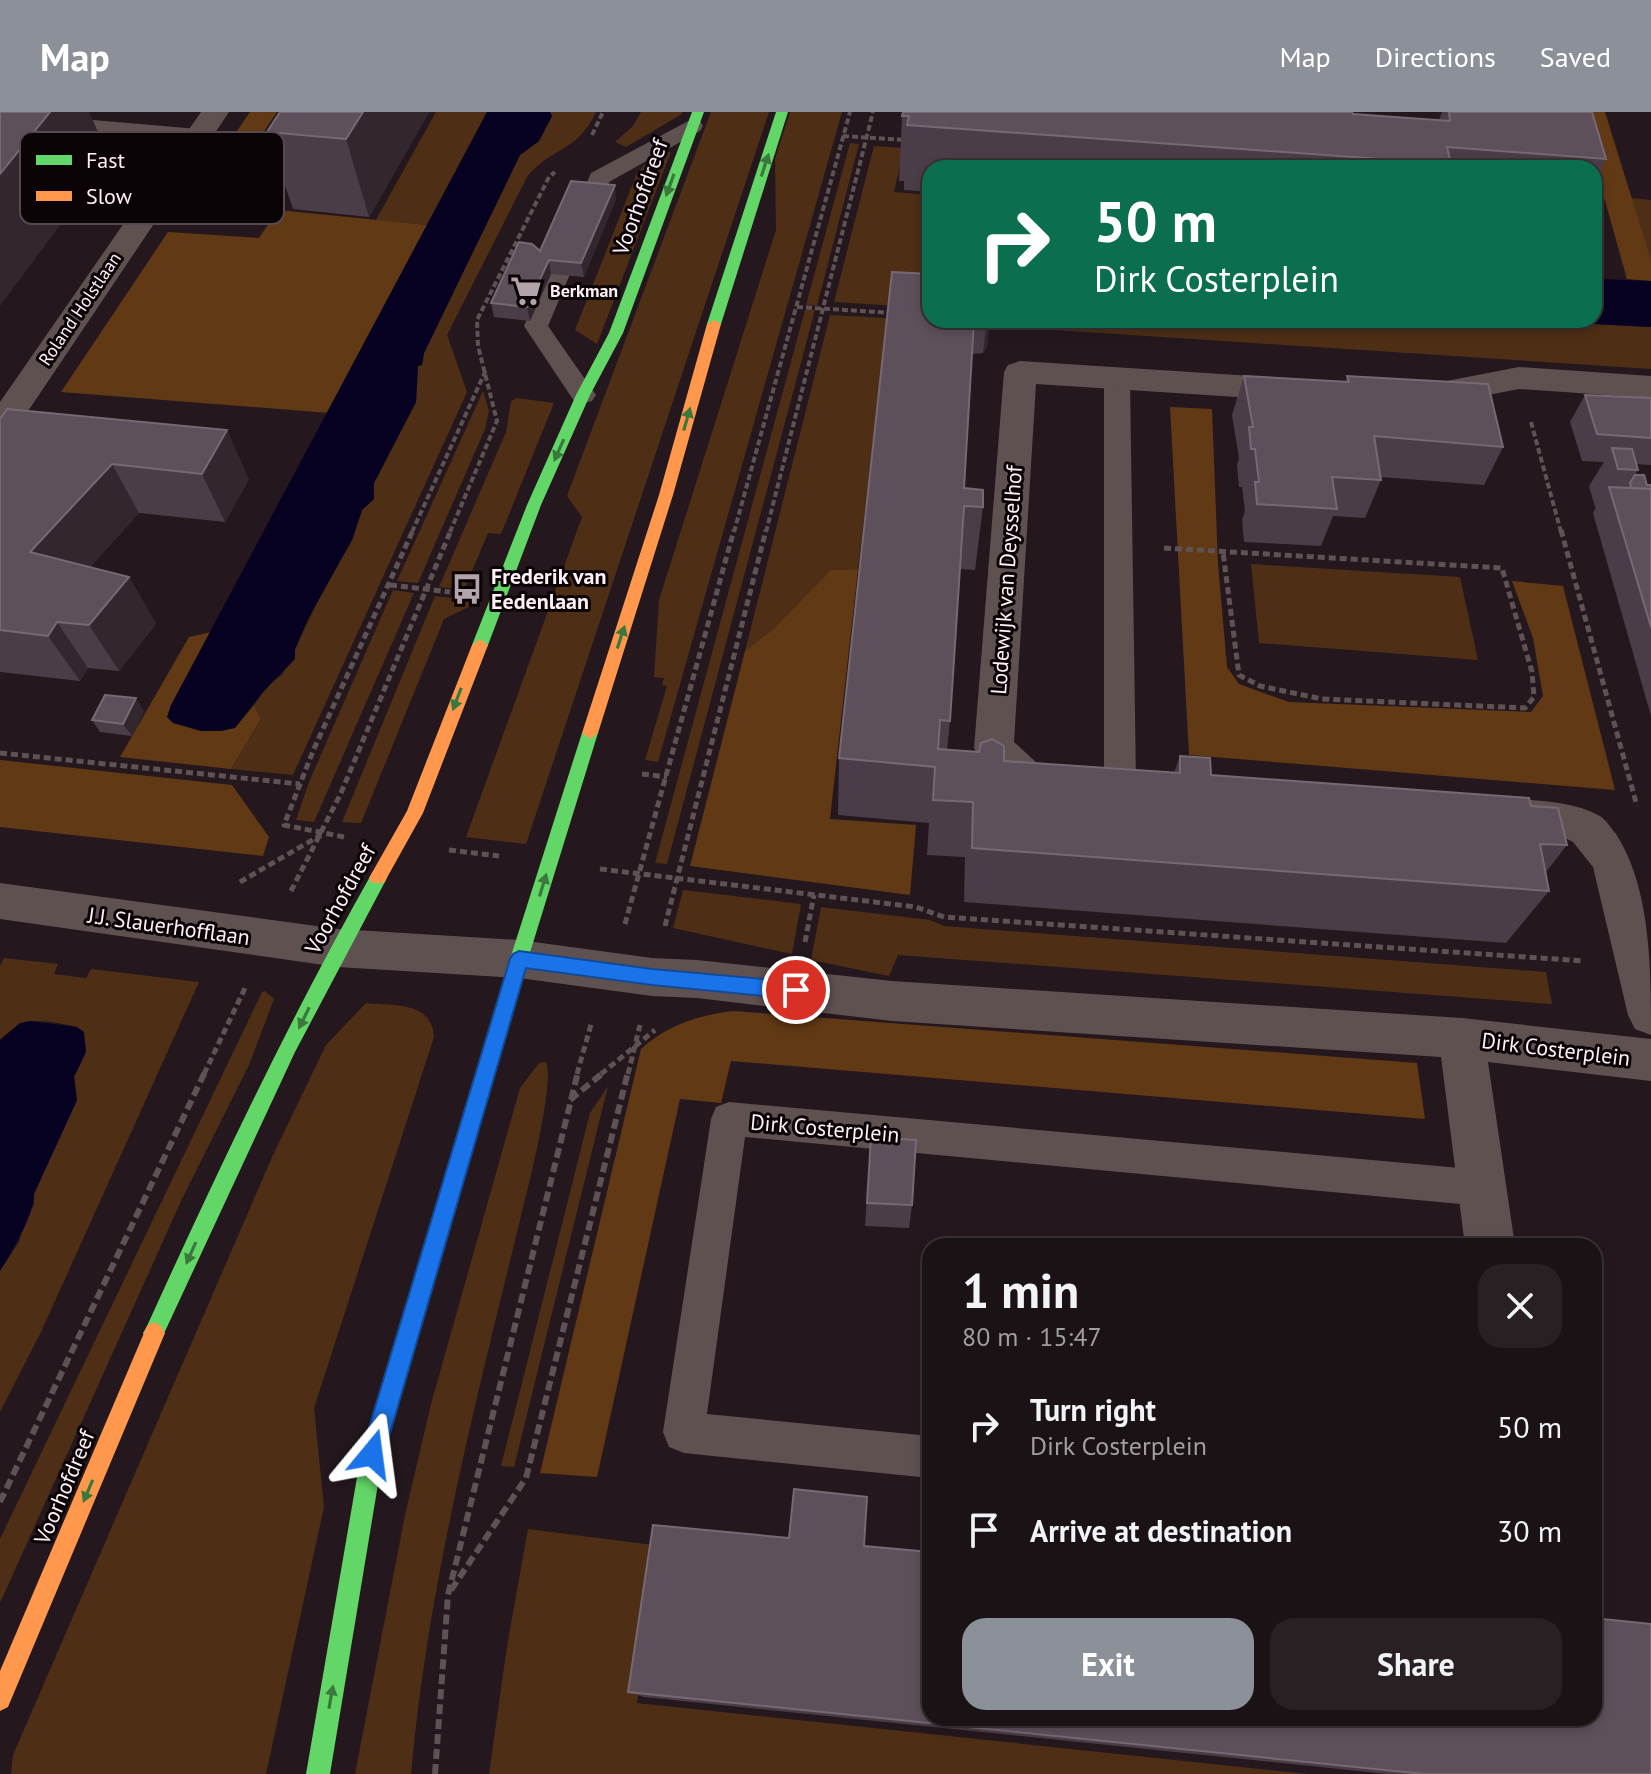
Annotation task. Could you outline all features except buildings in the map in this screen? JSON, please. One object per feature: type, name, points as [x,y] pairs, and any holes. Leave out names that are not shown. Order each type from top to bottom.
[{"type":"street","points":[[318,1774],[372,1454],[519,959],[666,495],[723,292],[782,112]]},
{"type":"street","name":"Voorhofdreef","points":[[0,1699],[233,1160],[338,948],[415,813],[500,589],[583,395],[616,333],[695,119]]},
{"type":"street","name":"Roland Holstlaan","points":[[5,435],[141,224]]},
{"type":"street","name":"Lodewijk van Deysselhof","points":[[1135,785],[1029,780],[994,748],[1020,372],[1332,392]]},
{"type":"street","points":[[1394,395],[1424,397],[1519,378],[1651,387]]},
{"type":"street","points":[[1468,812],[1569,821],[1588,830],[1613,861],[1651,1015]]},
{"type":"street","name":"J.J. Slauerhofflaan","points":[[0,901],[338,948],[519,959]]},
{"type":"street","name":"Dirk Costerplein","points":[[519,959],[652,977],[892,1001],[1462,1038],[1651,1060]]},
{"type":"street","name":"Dirk Costerplein","points":[[1462,1038],[1489,1238]]},
{"type":"lane","points":[[0,116],[206,124]]},
{"type":"lane","points":[[583,395],[536,326],[599,178],[695,119]]},
{"type":"lane","name":"Lodewijk van Deysselhof","points":[[1117,380],[1119,545],[1135,785]]},
{"type":"lane","name":"Dirk Costerplein","points":[[922,1456],[684,1432],[729,1119],[1482,1188]]},
{"type":"path","points":[[435,1774],[448,1595],[570,1100],[607,971],[640,874],[850,112]]},
{"type":"path","points":[[448,1595],[526,1478],[873,112]]},
{"type":"path","points":[[843,136],[903,141],[918,135]]},
{"type":"path","name":"Voorhofdreef","points":[[0,1502],[302,868],[322,834],[427,589],[497,421],[496,400],[474,339],[477,320],[549,177],[559,168]]},
{"type":"path","points":[[797,307],[895,313]]},
{"type":"path","points":[[486,370],[284,825],[322,834],[398,844],[916,907],[944,917],[1640,965]]},
{"type":"path","points":[[1519,378],[1642,822],[1588,830]]},
{"type":"path","points":[[1119,545],[1502,568],[1532,672],[1534,697],[1525,708],[1322,699],[1260,686],[1239,675],[1223,552]]},
{"type":"path","points":[[390,585],[463,594]]},
{"type":"path","points":[[0,753],[300,784]]},
{"type":"path","points":[[642,774],[667,777]]},
{"type":"path","points":[[570,1100],[634,1045],[722,982]]},
{"type":"shaded area","points":[[250,112],[277,112],[264,132],[236,132]]},
{"type":"shaded area","points":[[436,112],[487,112],[428,225],[376,220]]},
{"type":"shaded area","points":[[487,112],[550,112],[552,116],[539,141],[520,155],[424,353],[422,365],[418,366],[416,402],[374,483],[374,499],[362,510],[352,540],[308,619],[295,650],[295,659],[262,693],[235,728],[201,731],[173,723],[167,717],[171,705]]},
{"type":"shaded area","points":[[550,112],[596,112],[581,135],[527,177],[447,335],[467,392],[293,775],[231,769],[261,719],[254,705],[270,683],[282,675],[333,570],[352,540],[362,510],[374,499],[374,483],[416,402],[418,366],[422,364],[424,353],[520,155],[539,141],[552,116]]},
{"type":"shaded area","points":[[641,112],[682,114],[626,147],[615,142],[633,126]]},
{"type":"shaded area","points":[[711,112],[769,112],[526,844],[466,837],[582,517],[567,496]]},
{"type":"shaded area","points":[[790,112],[842,112],[658,762],[645,760],[667,686],[662,685],[664,678],[654,677],[659,600],[776,230],[775,159]]},
{"type":"shaded area","points":[[1580,112],[1605,112],[1651,260],[1651,281],[1627,279],[1602,190],[1602,160],[1594,160]]},
{"type":"shaded area","points":[[850,143],[859,144],[817,306],[806,305]]},
{"type":"shaded area","points":[[874,146],[904,148],[894,192],[922,194],[922,308],[834,302]]},
{"type":"shaded area","points":[[665,152],[671,152],[597,344],[575,330],[637,173]]},
{"type":"shaded area","points":[[1631,198],[1651,200],[1651,260],[1650,260]]},
{"type":"shaded area","points":[[284,211],[428,225],[329,413],[61,392],[168,232],[259,238],[268,224],[284,224]]},
{"type":"shaded area","points":[[1602,279],[1651,281],[1651,327],[1602,324]]},
{"type":"shaded area","points":[[805,310],[815,310],[667,864],[655,863]]},
{"type":"shaded area","points":[[830,315],[887,318],[858,569],[831,570],[772,630],[745,651]]},
{"type":"shaded area","points":[[1602,324],[1651,327],[1651,369],[1024,328],[1602,328]]},
{"type":"shaded area","points":[[483,391],[489,411],[485,429],[418,583],[397,581]]},
{"type":"shaded area","points":[[517,398],[554,403],[501,534],[488,533],[464,590],[439,587],[506,432],[511,401]]},
{"type":"shaded area","points":[[1170,407],[1212,409],[1218,564],[1227,667],[1239,684],[1289,702],[1531,712],[1543,696],[1533,638],[1512,581],[1563,586],[1615,790],[1189,755]]},
{"type":"shaded area","points":[[1251,564],[1460,577],[1478,660],[1259,643]]},
{"type":"shaded area","points":[[858,569],[830,819],[916,825],[910,895],[690,866],[745,651],[772,630],[831,570]]},
{"type":"shaded area","points":[[393,590],[414,593],[314,822],[296,820],[309,782]]},
{"type":"shaded area","points":[[435,596],[475,601],[473,605],[444,619],[361,823],[342,822]]},
{"type":"shaded area","points":[[211,632],[167,717],[235,728],[254,705],[261,719],[231,769],[120,757],[189,637]]},
{"type":"shaded area","points":[[0,760],[232,785],[269,837],[263,856],[0,827]]},
{"type":"shaded area","points":[[683,890],[801,904],[792,954],[673,928]]},
{"type":"shaded area","points":[[821,907],[930,920],[944,926],[1546,972],[1552,1004],[898,955],[889,976],[811,960]]},
{"type":"shaded area","points":[[4,958],[58,964],[54,974],[86,978],[91,969],[199,982],[41,1332],[0,1412],[0,1271],[19,1242],[22,1227],[34,1205],[34,1194],[77,1100],[74,1077],[86,1052],[77,1027],[55,1022],[27,1023],[0,1040],[0,966]]},
{"type":"shaded area","points":[[265,991],[274,999],[249,1065],[182,1199],[0,1603],[0,1539]]},
{"type":"shaded area","points":[[366,1003],[419,1011],[432,1025],[434,1037],[314,1408],[324,1507],[266,1774],[11,1774],[13,1755],[273,1155],[326,1045]]},
{"type":"shaded area","points":[[733,1011],[1417,1063],[1425,1119],[731,1061],[721,1103],[680,1099],[597,1477],[540,1473],[641,1049],[684,1022]]},
{"type":"shaded area","points":[[30,1021],[77,1027],[84,1032],[86,1052],[74,1077],[77,1100],[34,1194],[26,1223],[0,1271],[0,1040],[20,1023]]},
{"type":"shaded area","points":[[546,1062],[547,1091],[540,1136],[441,1563],[411,1774],[355,1774],[405,1515],[431,1404],[520,1088],[539,1063]]},
{"type":"shaded area","points":[[608,1086],[514,1467],[501,1466],[590,1113]]},
{"type":"shaded area","points":[[528,1529],[661,1546],[637,1703],[1307,1774],[489,1774]]},
{"type":"traffic: fast","points":[[480,645],[534,505],[583,395],[616,333],[698,112]]},
{"type":"traffic: fast","points":[[714,324],[782,112]]},
{"type":"traffic: fast","points":[[318,1774],[372,1454],[519,959],[590,733]]},
{"type":"traffic: fast","points":[[154,1333],[289,1046],[378,878]]},
{"type":"traffic: slow","points":[[590,733],[666,495],[714,324]]},
{"type":"traffic: slow","points":[[378,878],[415,813],[480,645]]},
{"type":"traffic: slow","points":[[0,1699],[154,1333]]},
{"type":"place","name":"Berkman","points":[[526,291]]},
{"type":"place","name":"Frederik van Eedenlaan","points":[[467,589]]},
{"type":"route","points":[[372,1454],[519,959],[652,977],[796,990]]}]
